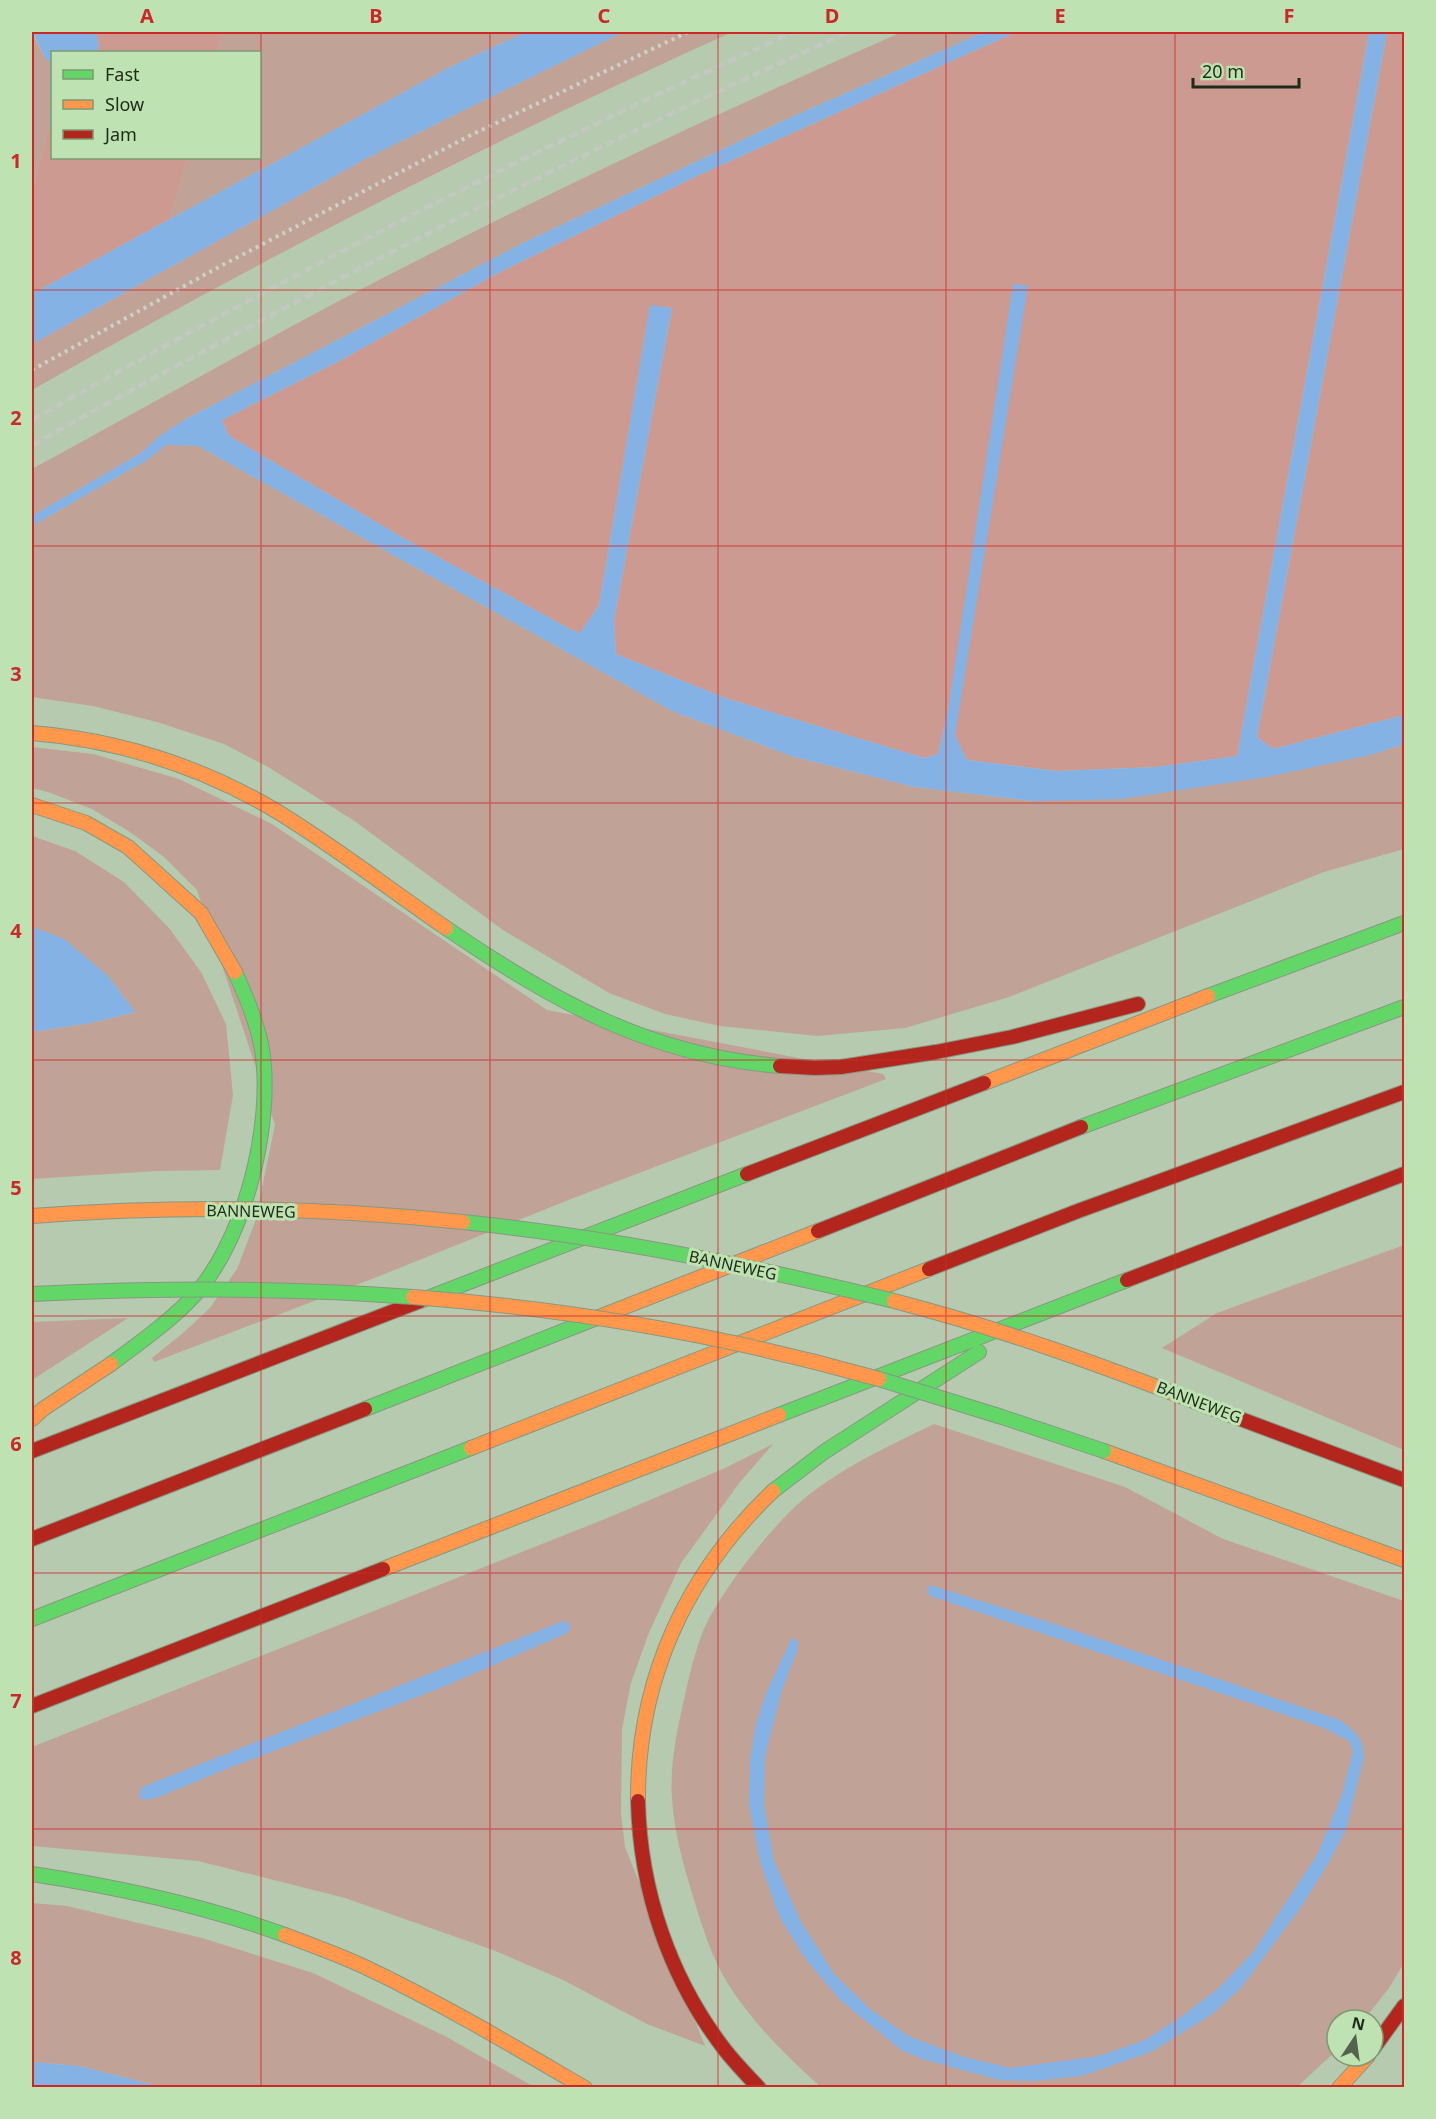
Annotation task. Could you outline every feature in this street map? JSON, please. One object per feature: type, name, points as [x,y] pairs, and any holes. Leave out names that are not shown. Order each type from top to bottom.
[{"type":"main road","points":[[32,733],[100,743],[158,756],[247,795],[324,842],[518,975],[579,1010],[637,1035],[696,1053],[758,1064],[805,1068],[858,1066],[971,1046],[1154,1000]]},
{"type":"main road","points":[[32,805],[86,823],[128,847],[201,913],[231,962],[254,1014],[262,1050],[265,1084],[261,1131],[253,1172],[239,1220],[223,1256],[190,1300],[155,1330],[112,1364],[43,1409],[32,1419]]},
{"type":"main road","points":[[32,1451],[1280,968],[1404,923]]},
{"type":"main road","points":[[1177,994],[1280,968]]},
{"type":"main road","points":[[32,1539],[1045,1141],[1404,1007]]},
{"type":"main road","points":[[32,1619],[1078,1211],[1404,1092]]},
{"type":"main road","points":[[32,1706],[1404,1174]]},
{"type":"main road","name":"BANNEWEG","points":[[32,1216],[148,1210],[375,1214],[541,1231],[703,1258],[878,1298],[984,1327],[1075,1357],[1404,1480]]},
{"type":"main road","points":[[32,1294],[150,1289],[288,1289],[416,1296],[549,1311],[694,1335],[818,1364],[961,1402],[1104,1451],[1404,1560]]},
{"type":"main road","points":[[759,2088],[715,2037],[690,2000],[666,1949],[651,1900],[639,1830],[637,1785],[643,1723],[657,1671],[683,1610],[713,1562],[742,1524],[788,1478],[820,1454],[1036,1315]]},
{"type":"main road","points":[[32,1874],[85,1882],[191,1905],[300,1940],[365,1967],[526,2053],[585,2088]]},
{"type":"main road","points":[[1385,2032],[1404,2006]]},
{"type":"main road","points":[[1339,2088],[1357,2068]]},
{"type":"path","points":[[32,370],[215,269],[471,135],[688,32]]},
{"type":"shaded area","points":[[32,32],[45,58],[51,63],[51,120],[32,192]]},
{"type":"shaded area","points":[[96,32],[223,32],[217,51],[97,51],[99,46]]},
{"type":"shaded area","points":[[223,32],[526,32],[450,67],[170,219],[187,159],[261,159],[261,51],[217,51]]},
{"type":"shaded area","points":[[623,32],[732,32],[554,115],[378,203],[204,294],[32,390],[32,344],[365,159]]},
{"type":"shaded area","points":[[902,32],[984,32],[785,120],[523,243],[186,419],[159,436],[141,453],[32,516],[32,469],[337,302],[476,231],[688,129]]},
{"type":"shaded area","points":[[1016,32],[1369,32],[1237,756],[1156,767],[1057,771],[967,760],[954,734],[1027,286],[948,710],[938,754],[924,758],[725,698],[616,654],[614,620],[672,308],[650,306],[599,605],[580,633],[405,539],[229,436],[222,420],[343,359],[500,272],[695,177]]},
{"type":"shaded area","points":[[1387,32],[1404,32],[1404,715],[1273,749],[1257,737]]},
{"type":"shaded area","points":[[51,120],[51,159],[187,159],[170,219],[32,294],[32,192]]},
{"type":"shaded area","points":[[166,444],[198,446],[672,711],[791,756],[914,787],[1033,801],[1370,755],[1404,744],[1404,849],[1324,872],[1009,997],[905,1028],[817,1036],[720,1026],[665,1014],[609,993],[503,930],[353,820],[268,767],[224,744],[157,722],[93,706],[32,697],[32,526],[147,460]]},
{"type":"shaded area","points":[[32,747],[93,754],[179,779],[272,824],[547,1010],[883,1074],[886,1079],[154,1362],[152,1358],[210,1308],[237,1269],[255,1222],[275,1125],[197,890],[164,857],[130,832],[92,809],[32,788]]},
{"type":"shaded area","points":[[32,836],[75,851],[124,882],[169,928],[201,972],[226,1024],[233,1095],[220,1170],[156,1171],[32,1179],[32,1032],[91,1023],[135,1012],[108,976],[64,940],[32,927]]},
{"type":"shaded area","points":[[1404,1245],[1404,1450],[1162,1348],[1217,1313]]},
{"type":"shaded area","points":[[128,1318],[32,1380],[32,1322]]},
{"type":"shaded area","points":[[934,1424],[1125,1487],[1223,1539],[1404,1601],[1404,1963],[1373,2008],[1325,2008],[1325,2061],[1296,2088],[822,2088],[783,2052],[728,1984],[704,1932],[677,1837],[673,1811],[672,1766],[695,1654],[702,1634],[719,1602],[744,1565],[772,1530],[813,1491],[846,1469]]},
{"type":"shaded area","points":[[773,1444],[740,1482],[681,1563],[648,1635],[631,1683],[622,1729],[621,1814],[625,1847],[705,2046],[647,2024],[561,1979],[493,1950],[345,1898],[198,1861],[32,1846],[32,1747],[605,1519],[723,1469]]},
{"type":"shaded area","points":[[32,1903],[67,1906],[202,1938],[313,1973],[445,2036],[534,2087],[162,2087],[79,2066],[32,2062]]},
{"type":"water","points":[[33,32],[96,32],[99,46],[97,51],[51,51],[51,63],[45,58]]},
{"type":"water","points":[[526,32],[623,32],[365,159],[32,344],[32,294],[450,67]]},
{"type":"water","points":[[984,32],[1016,32],[695,177],[500,272],[343,359],[222,420],[229,436],[405,539],[580,633],[599,605],[650,305],[672,308],[614,620],[616,654],[725,698],[924,758],[938,754],[948,710],[1013,284],[1028,286],[955,735],[967,760],[1057,771],[1156,767],[1237,756],[1369,32],[1387,32],[1257,737],[1273,749],[1404,715],[1404,744],[1370,755],[1267,777],[1121,799],[1033,801],[914,787],[791,756],[672,711],[198,446],[166,445],[147,460],[32,526],[32,516],[141,453],[159,436],[186,419],[523,243],[785,120]]},
{"type":"water","points":[[32,927],[64,939],[108,976],[135,1012],[91,1023],[32,1032]]},
{"type":"water","points":[[928,1586],[1052,1623],[1340,1720],[1360,1739],[1364,1756],[1346,1830],[1299,1910],[1240,1989],[1211,2015],[1151,2052],[1082,2076],[1034,2081],[999,2080],[922,2059],[901,2050],[840,2000],[804,1957],[779,1916],[761,1865],[749,1806],[750,1758],[756,1724],[766,1693],[792,1638],[797,1640],[798,1648],[782,1690],[765,1756],[764,1805],[774,1861],[800,1920],[834,1974],[870,2009],[908,2036],[964,2057],[1011,2068],[1099,2056],[1145,2040],[1219,1988],[1254,1951],[1317,1855],[1342,1794],[1353,1751],[1350,1742],[1324,1728],[930,1596],[927,1591]]},
{"type":"water","points":[[563,1621],[570,1624],[570,1630],[567,1633],[443,1687],[156,1798],[145,1800],[139,1795],[141,1788],[152,1783]]},
{"type":"water","points":[[32,2062],[79,2066],[162,2087],[32,2087]]},
{"type":"railway","points":[[32,420],[219,317],[409,217],[600,122],[794,32]]},
{"type":"railway","points":[[32,445],[233,335],[538,178],[744,79],[849,32]]},
{"type":"traffic: fast","points":[[1208,996],[1404,923]]},
{"type":"traffic: fast","points":[[446,928],[524,979],[564,1001],[645,1037],[733,1060],[780,1066]]},
{"type":"traffic: fast","points":[[111,1364],[171,1318],[189,1301],[208,1277],[225,1249],[251,1183],[259,1148],[265,1079],[257,1029],[235,972]]},
{"type":"traffic: fast","points":[[1081,1127],[1404,1007]]},
{"type":"traffic: fast","points":[[420,1301],[747,1174]]},
{"type":"traffic: fast","points":[[463,1222],[626,1244],[788,1276],[894,1301]]},
{"type":"traffic: fast","points":[[779,1415],[1127,1280]]},
{"type":"traffic: fast","points":[[32,1294],[222,1290],[318,1291],[413,1297]]},
{"type":"traffic: fast","points":[[365,1409],[594,1319]]},
{"type":"traffic: fast","points":[[773,1491],[824,1452],[979,1352]]},
{"type":"traffic: fast","points":[[879,1379],[1104,1451]]},
{"type":"traffic: fast","points":[[32,1619],[471,1448]]},
{"type":"traffic: fast","points":[[32,1874],[160,1898],[285,1935]]},
{"type":"traffic: slow","points":[[32,733],[127,749],[216,780],[295,823],[446,928]]},
{"type":"traffic: slow","points":[[32,805],[86,823],[128,847],[201,913],[235,972]]},
{"type":"traffic: slow","points":[[984,1083],[1208,996]]},
{"type":"traffic: slow","points":[[32,1216],[140,1210],[248,1209],[356,1213],[463,1222]]},
{"type":"traffic: slow","points":[[594,1319],[818,1231]]},
{"type":"traffic: slow","points":[[471,1448],[929,1269]]},
{"type":"traffic: slow","points":[[413,1297],[531,1309],[648,1326],[764,1350],[879,1379]]},
{"type":"traffic: slow","points":[[894,1301],[1056,1350],[1214,1409]]},
{"type":"traffic: slow","points":[[32,1419],[43,1409],[111,1364]]},
{"type":"traffic: slow","points":[[383,1569],[779,1415]]},
{"type":"traffic: slow","points":[[1104,1451],[1404,1560]]},
{"type":"traffic: slow","points":[[638,1801],[640,1756],[646,1713],[657,1672],[672,1632],[715,1557],[742,1523],[773,1491]]},
{"type":"traffic: slow","points":[[285,1935],[345,1958],[421,1995],[585,2088]]},
{"type":"traffic: slow","points":[[1339,2088],[1357,2068]]},
{"type":"traffic: jam","points":[[780,1066],[841,1067],[936,1052],[1012,1037],[1138,1004]]},
{"type":"traffic: jam","points":[[747,1174],[984,1083]]},
{"type":"traffic: jam","points":[[929,1269],[1078,1211],[1404,1092]]},
{"type":"traffic: jam","points":[[818,1231],[1081,1127]]},
{"type":"traffic: jam","points":[[1127,1280],[1404,1174]]},
{"type":"traffic: jam","points":[[32,1451],[420,1301]]},
{"type":"traffic: jam","points":[[32,1539],[365,1409]]},
{"type":"traffic: jam","points":[[1214,1409],[1404,1480]]},
{"type":"traffic: jam","points":[[32,1706],[383,1569]]},
{"type":"traffic: jam","points":[[638,1801],[640,1835],[652,1901],[674,1964],[688,1994],[706,2023],[729,2055],[759,2088]]},
{"type":"traffic: jam","points":[[1385,2032],[1404,2006]]}]
